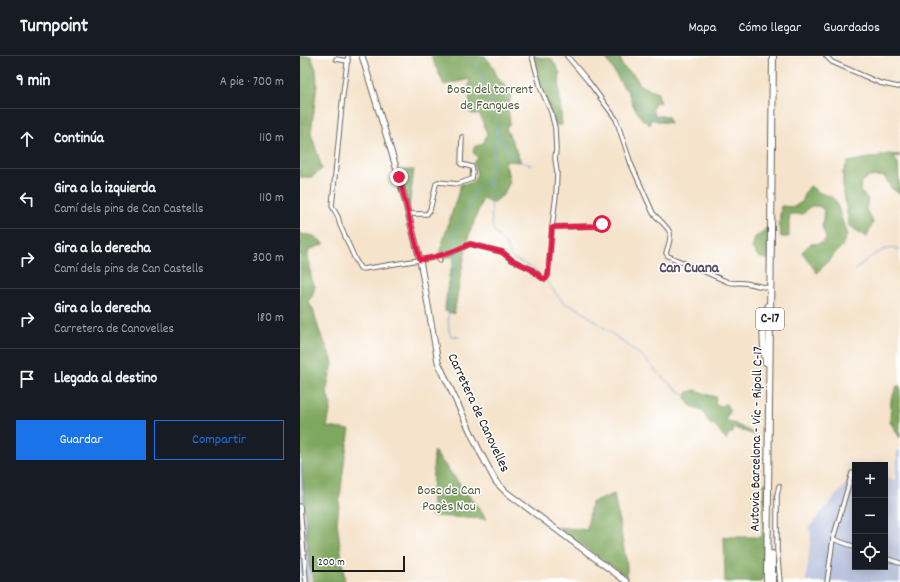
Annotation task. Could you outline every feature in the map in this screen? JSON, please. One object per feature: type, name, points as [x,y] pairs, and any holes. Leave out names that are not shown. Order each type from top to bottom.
[{"type":"highway","name":"C-17","points":[[770,288],[773,56]]},
{"type":"highway","name":"Autovia Barcelona - Vic - Ripoll C-17","points":[[773,582],[777,56]]},
{"type":"highway","name":"Autovia Barcelona - Vic - Ripoll C-17","points":[[766,582],[768,482],[766,464],[764,462],[769,440],[769,364],[766,362],[763,348],[766,311],[770,303],[770,288]]},
{"type":"street","points":[[348,56],[332,206],[338,217],[354,259],[360,268],[363,269],[420,260],[439,259],[470,244],[502,252],[512,260],[531,269],[542,278],[546,279],[548,275],[556,195],[555,128],[551,112],[541,89],[532,56]]},
{"type":"street","name":"Carretera de Canovelles","points":[[362,56],[399,177],[420,260],[438,362],[477,445],[496,482],[506,492],[627,582]]},
{"type":"street","points":[[567,56],[616,118],[632,164],[653,213],[669,230],[670,235],[666,253],[668,256],[728,282],[735,284],[742,282],[770,288]]},
{"type":"street","points":[[826,56],[832,62],[879,83],[898,87],[900,86]]},
{"type":"street","points":[[336,59],[348,61]]},
{"type":"street","points":[[408,214],[427,214],[430,210],[436,184],[438,182],[458,184],[472,178],[472,166],[461,164],[462,138]]},
{"type":"street","points":[[552,228],[598,226],[602,224]]},
{"type":"street","points":[[827,582],[833,539],[852,473]]},
{"type":"street","points":[[779,486],[777,495],[777,550],[780,582]]},
{"type":"street","points":[[300,506],[306,582]]},
{"type":"street","points":[[833,539],[852,546]]},
{"type":"street","points":[[888,559],[900,563]]},
{"type":"shaded area","points":[[300,447],[309,563],[310,582],[300,582]]},
{"type":"shaded area","points":[[897,450],[900,451],[900,582],[806,582],[811,533],[808,528],[852,477],[852,570],[888,570],[888,479],[895,480]]},
{"type":"green space","points":[[300,56],[311,56],[316,70],[317,84],[311,133],[322,169],[312,177],[300,177]]},
{"type":"green space","name":"Bosc del torrent de Fangues","points":[[431,56],[485,56],[492,65],[498,78],[510,90],[511,97],[508,107],[510,123],[506,129],[521,162],[505,161],[510,182],[503,195],[492,204],[483,198],[469,235],[454,314],[445,311],[449,276],[454,257],[438,257],[461,184],[468,184],[474,181],[477,173],[473,163],[478,158],[473,152],[474,147],[483,144],[487,134],[480,115],[470,113],[470,79],[444,85]]},
{"type":"green space","points":[[532,56],[552,59],[560,73],[559,89],[562,125],[555,125],[541,89]]},
{"type":"green space","points":[[605,56],[620,56],[622,66],[634,75],[641,86],[658,93],[660,103],[655,102],[652,110],[656,116],[668,116],[670,123],[651,119],[650,125],[641,118],[633,105],[628,92],[622,85]]},
{"type":"green space","points":[[889,154],[900,155],[893,157],[898,163],[900,194],[891,188],[884,176],[869,177],[861,182],[860,191],[868,199],[866,209],[873,222],[867,237],[849,226],[843,186],[843,172],[848,162]]},
{"type":"green space","points":[[398,170],[414,170],[409,208]]},
{"type":"green space","points":[[810,186],[820,193],[830,196],[836,201],[847,235],[842,246],[817,273],[802,252],[810,244],[823,243],[826,238],[822,227],[824,210],[819,206],[811,206],[803,214],[790,214],[789,237],[781,237],[779,225],[781,206],[794,207],[803,201],[804,194]]},
{"type":"green space","points":[[769,225],[769,260],[759,257],[752,248],[755,237],[761,234]]},
{"type":"green space","points":[[300,232],[303,235],[314,236],[324,244],[309,250],[308,253],[311,276],[315,286],[312,297],[308,301],[313,309],[319,330],[333,364],[328,382],[327,394],[331,405],[327,427],[350,430],[345,456],[337,522],[345,582],[313,582],[309,563],[300,447]]},
{"type":"green space","points":[[897,386],[900,386],[900,438],[890,422],[891,399]]},
{"type":"green space","points":[[695,390],[716,397],[715,404],[720,406],[726,404],[730,412],[725,419],[755,435],[733,428],[733,433],[729,433],[726,440],[715,425],[710,424],[702,410],[691,406],[685,398],[688,392]]},
{"type":"green space","name":"Bosc de Can Pagès Nou","points":[[434,451],[487,519],[431,516]]},
{"type":"green space","points":[[766,482],[766,554],[762,582],[725,582],[724,537],[762,537],[764,484]]},
{"type":"green space","points":[[614,494],[627,565],[627,577],[557,527],[587,530],[591,503]]},
{"type":"waterway","points":[[470,56],[485,81],[496,120]]},
{"type":"waterway","points":[[609,56],[621,72],[644,110],[656,119],[667,119]]},
{"type":"waterway","points":[[459,337],[451,336],[448,320],[450,297],[458,255],[455,249],[455,235],[475,190],[489,180],[497,124]]},
{"type":"waterway","points":[[498,128],[509,152],[517,160],[531,165]]},
{"type":"waterway","points":[[489,180],[491,190],[492,225],[494,231],[507,247],[512,258],[530,267]]},
{"type":"waterway","points":[[856,270],[865,261],[883,250],[900,249]]},
{"type":"waterway","points":[[533,268],[541,275]]},
{"type":"waterway","points":[[546,281],[563,302],[580,310],[642,356],[676,389],[689,398],[705,403]]},
{"type":"district","name":"Can Cuana","points":[[689,269]]},
{"type":"route","points":[[399,177],[420,260],[438,257],[470,244],[502,252],[512,260],[531,269],[542,278],[546,279],[548,276],[552,228],[601,226],[602,224]]}]
